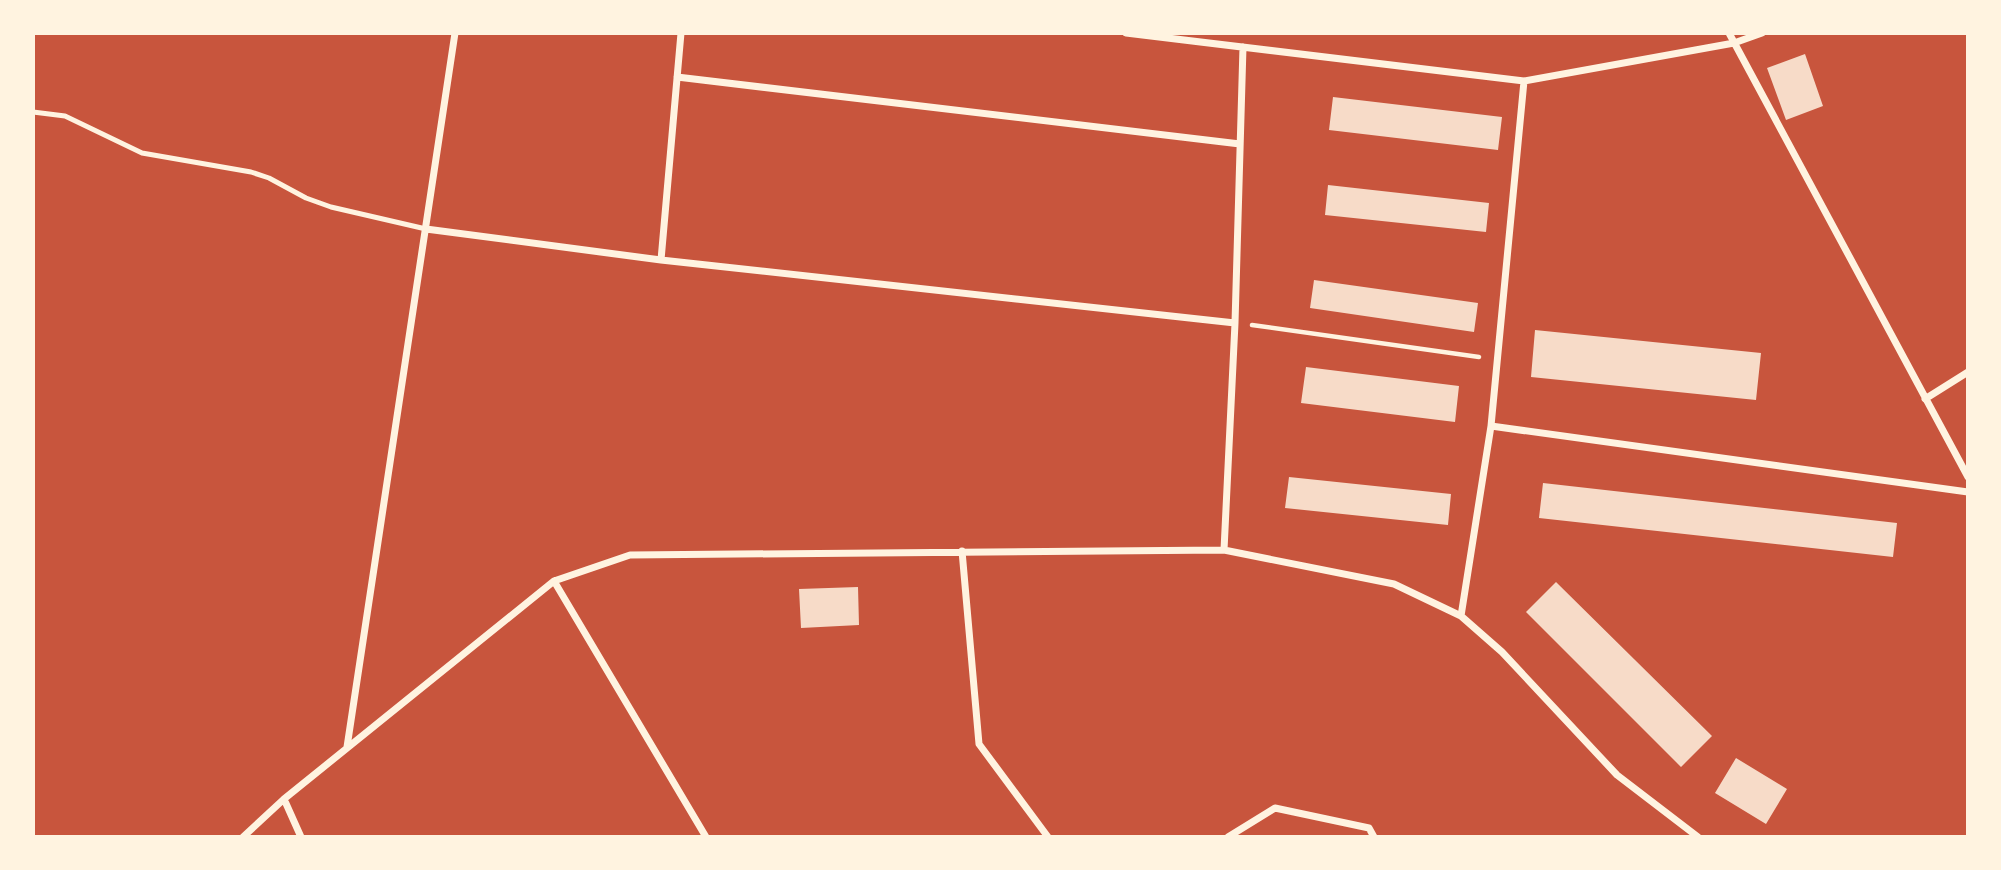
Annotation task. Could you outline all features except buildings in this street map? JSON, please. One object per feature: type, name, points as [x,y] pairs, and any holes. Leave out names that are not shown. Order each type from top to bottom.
[{"type":"street","points":[[347,748],[455,33]]},
{"type":"street","points":[[661,260],[681,33]]},
{"type":"street","points":[[1126,33],[1524,81],[1734,43],[1762,33]]},
{"type":"street","points":[[1729,33],[1968,477]]},
{"type":"street","points":[[1224,550],[1235,323],[1243,47]]},
{"type":"street","points":[[677,77],[1240,144]]},
{"type":"street","points":[[1461,616],[1491,426],[1524,81]]},
{"type":"street","points":[[426,229],[661,260],[1235,323]]},
{"type":"street","points":[[1925,399],[1968,372]]},
{"type":"street","points":[[1491,426],[1968,492]]},
{"type":"street","points":[[243,837],[284,799],[554,581],[630,555],[1224,550],[1394,584],[1461,616],[1502,652],[1617,775],[1698,837]]},
{"type":"street","points":[[962,551],[979,744],[1048,837]]},
{"type":"street","points":[[554,581],[706,837]]},
{"type":"street","points":[[284,799],[301,837]]},
{"type":"street","points":[[1228,837],[1275,808],[1369,828],[1374,837]]},
{"type":"lane","points":[[33,112],[65,116],[142,153],[251,172],[331,207],[426,229]]},
{"type":"path","points":[[1235,323],[1497,359]]}]
